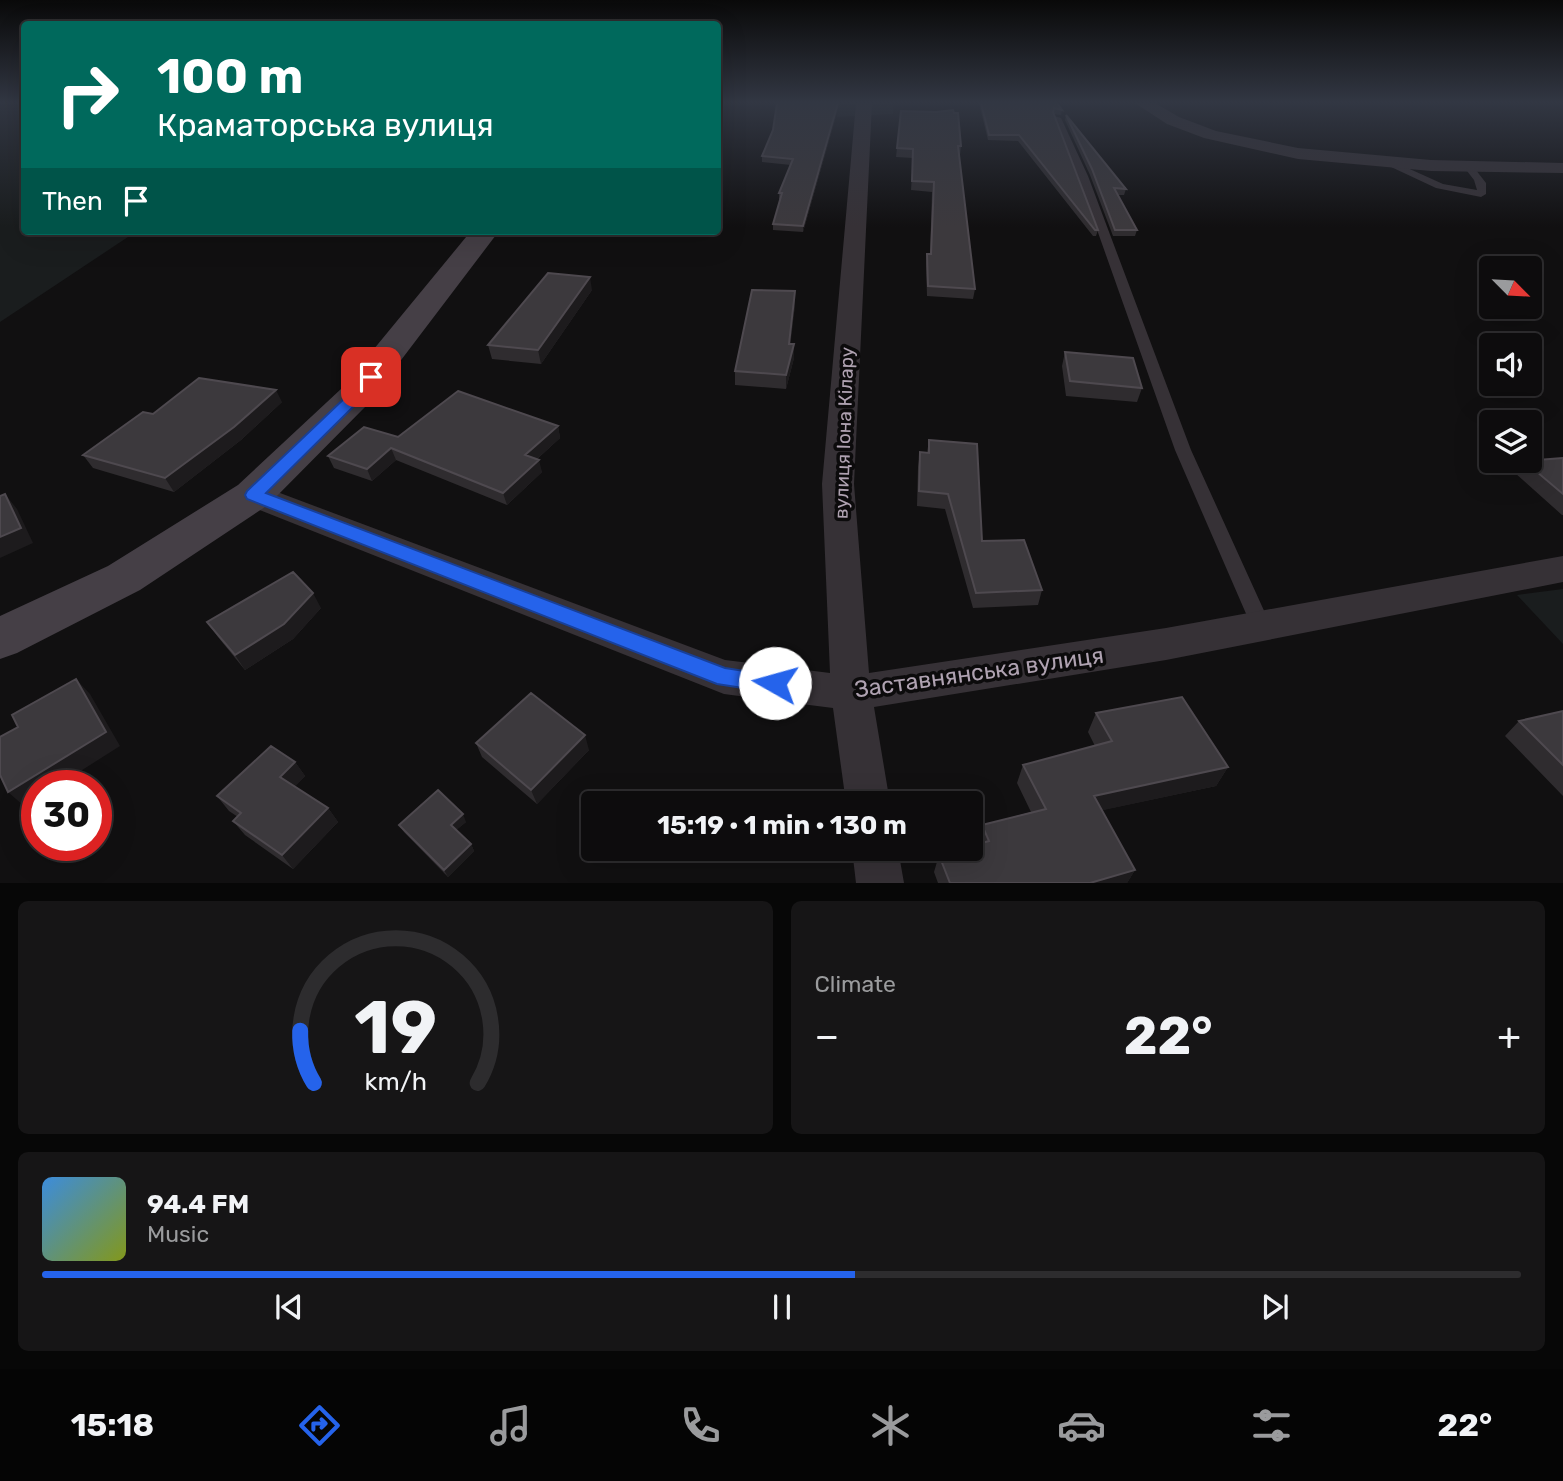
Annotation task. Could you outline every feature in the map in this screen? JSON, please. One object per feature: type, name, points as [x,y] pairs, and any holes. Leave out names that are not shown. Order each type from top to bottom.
[{"type":"street","name":"вулиця Іона Кілару","points":[[861,144],[838,484],[851,693],[866,791]]},
{"type":"street","points":[[1261,144],[1392,164],[1563,168]]},
{"type":"street","points":[[0,639],[124,578],[253,495],[354,397],[482,235]]},
{"type":"street","name":"Заставнянська вулиця","points":[[253,495],[724,677],[851,693],[1166,644],[1563,569]]},
{"type":"street","points":[[876,861],[880,883]]},
{"type":"lane","points":[[1069,144],[1083,176],[1183,450],[1261,626]]},
{"type":"lane","points":[[1392,164],[1440,186],[1481,194],[1478,178],[1469,167]]},
{"type":"shaded area","points":[[0,144],[21,144],[21,235],[131,235],[0,322]]},
{"type":"shaded area","points":[[1563,589],[1563,644],[1517,595]]},
{"type":"building","points":[[767,144],[826,144],[803,226],[773,224],[782,193],[779,193],[793,159],[762,156]]},
{"type":"building","points":[[897,144],[961,144],[958,146],[975,289],[928,286],[927,254],[931,254],[934,182],[912,181],[913,149],[897,148]]},
{"type":"building","points":[[1026,144],[1065,144],[1098,230],[1095,230]]},
{"type":"building","points":[[1080,144],[1090,144],[1126,189],[1114,188],[1137,230],[1115,230]]},
{"type":"building","points":[[548,273],[590,277],[538,350],[488,345]]},
{"type":"building","points":[[752,290],[795,291],[789,344],[794,344],[786,375],[735,371]]},
{"type":"building","points":[[1065,352],[1133,358],[1142,388],[1070,381]]},
{"type":"building","points":[[199,378],[276,390],[234,427],[165,478],[83,455],[143,412],[153,414]]},
{"type":"building","points":[[458,391],[558,426],[525,455],[539,460],[503,493],[391,448],[367,469],[328,456],[364,427],[398,437]]},
{"type":"building","points":[[929,440],[977,444],[982,541],[1024,540],[1042,590],[976,593],[948,494],[919,491],[920,452],[929,453]]},
{"type":"building","points":[[1563,458],[1563,494],[1538,473],[1542,473],[1542,460]]},
{"type":"building","points":[[5,494],[21,528],[0,537],[0,496]]},
{"type":"building","points":[[293,572],[313,593],[284,624],[235,655],[207,622]]},
{"type":"building","points":[[76,679],[106,732],[44,770],[21,770],[21,784],[8,792],[0,775],[0,737],[18,727],[12,715]]},
{"type":"building","points":[[531,693],[585,735],[531,790],[476,743]]},
{"type":"building","points":[[1182,697],[1228,767],[1094,796],[1135,870],[1090,883],[950,883],[941,861],[983,861],[983,843],[989,841],[983,825],[1046,809],[1023,765],[1112,741],[1096,713]]},
{"type":"building","points":[[1563,711],[1563,765],[1519,721]]},
{"type":"building","points":[[271,746],[295,762],[280,777],[328,808],[282,855],[233,821],[241,813],[217,796]]},
{"type":"building","points":[[438,790],[463,814],[451,825],[471,844],[444,870],[399,825]]},
{"type":"route","points":[[371,377],[354,397],[253,495],[724,677],[775,683]]}]
